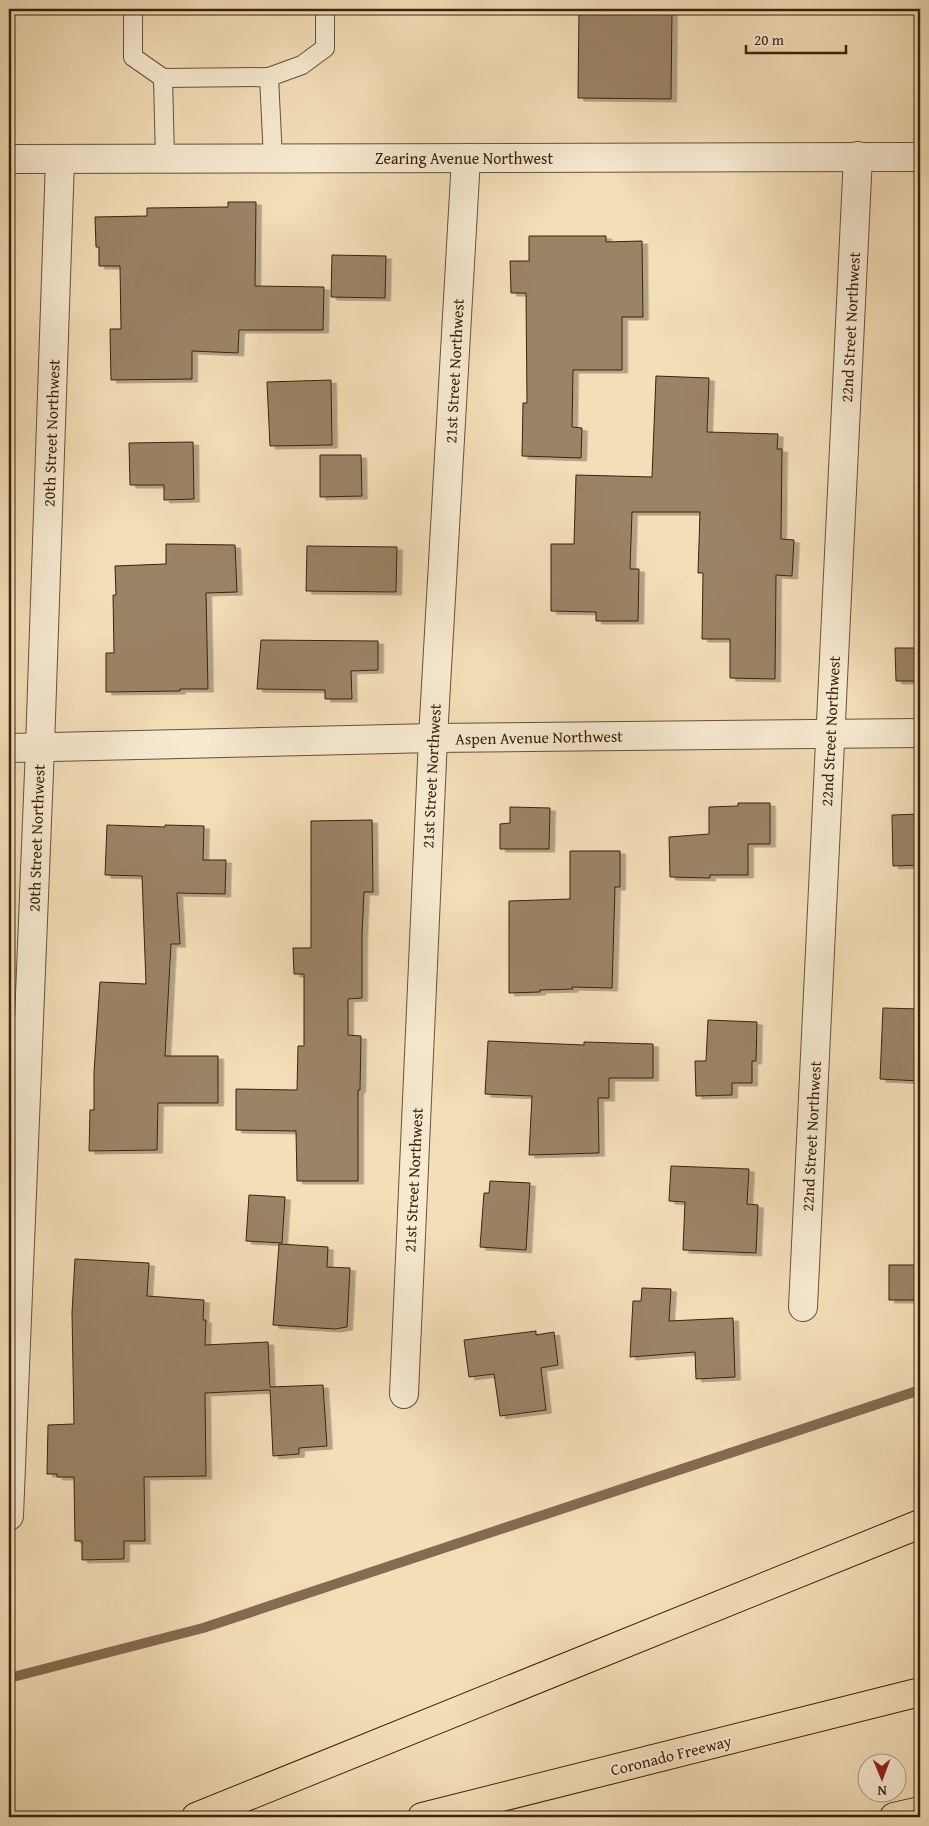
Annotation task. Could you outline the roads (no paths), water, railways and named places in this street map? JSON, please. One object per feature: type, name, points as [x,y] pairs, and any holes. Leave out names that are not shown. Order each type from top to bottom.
[{"type":"highway","points":[[196,1817],[920,1524]]},
{"type":"highway","name":"Coronado Freeway","points":[[422,1817],[920,1692]]},
{"type":"highway","points":[[894,1817],[920,1811]]},
{"type":"street","name":"22nd Street Northwest","points":[[803,1307],[858,156]]},
{"type":"street","name":"Zearing Avenue Northwest","points":[[9,159],[920,157]]},
{"type":"street","name":"21st Street Northwest","points":[[404,1394],[433,738],[466,158]]},
{"type":"street","name":"20th Street Northwest","points":[[9,1516],[40,747],[60,160]]},
{"type":"street","name":"Aspen Avenue Northwest","points":[[9,748],[433,738],[920,733]]},
{"type":"lane","points":[[133,9],[133,57],[163,78],[268,77],[302,65],[325,48],[325,9]]},
{"type":"lane","points":[[268,77],[273,159]]},
{"type":"lane","points":[[163,78],[165,159]]},
{"type":"waterway","points":[[9,1678],[203,1628],[920,1390]]}]
